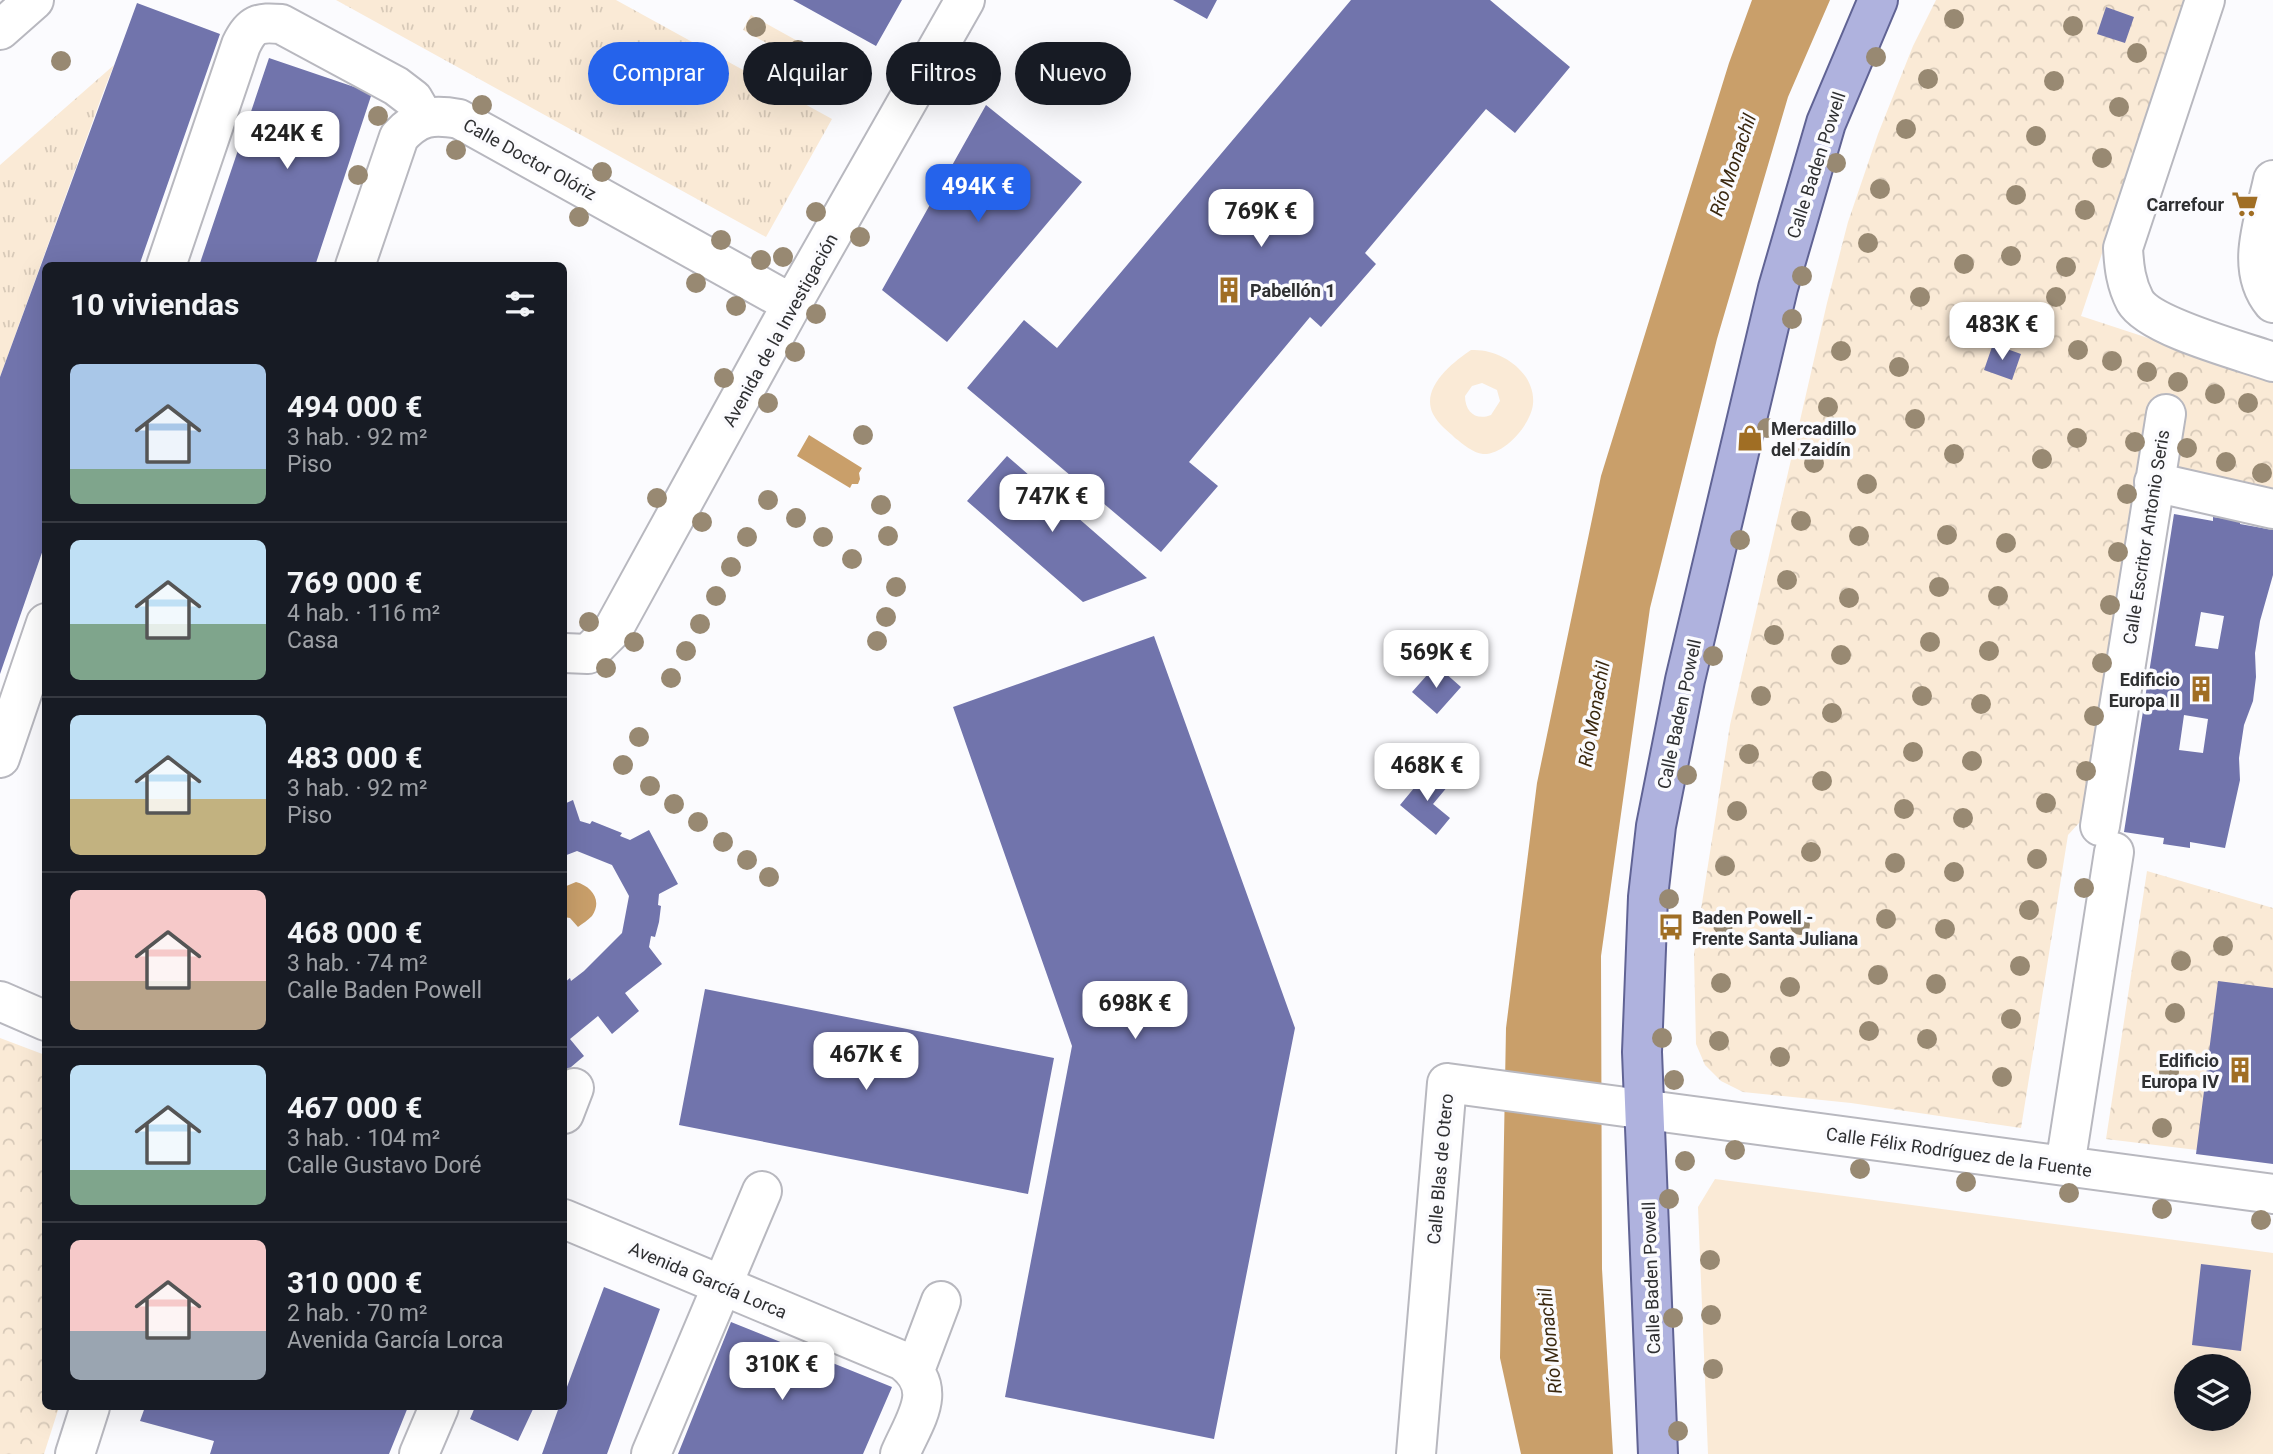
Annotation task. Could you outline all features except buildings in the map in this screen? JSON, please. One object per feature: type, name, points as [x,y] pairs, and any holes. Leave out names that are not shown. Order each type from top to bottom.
[{"type":"main road","name":"Calle Baden Powell","points":[[1658,1454],[1642,1009],[1648,897],[1656,826],[1685,680],[1778,288],[1826,123],[1878,0]]},
{"type":"street","points":[[0,30],[34,0]]},
{"type":"street","name":"Avenida de la Investigación","points":[[576,653],[614,628],[792,304],[965,0]]},
{"type":"street","points":[[2205,0],[2123,248],[2125,277],[2136,304],[2164,324],[2273,362]]},
{"type":"street","points":[[167,262],[241,45],[248,30],[264,23],[281,24],[397,86],[413,99],[424,118],[411,124],[399,137],[356,262]]},
{"type":"street","name":"Calle Doctor Olóriz","points":[[424,118],[441,116],[459,119],[792,304]]},
{"type":"street","points":[[2273,180],[2256,259],[2264,293],[2273,303]]},
{"type":"street","name":"Calle Escritor Antonio Seris","points":[[2065,1166],[2154,482],[2166,414]]},
{"type":"street","points":[[2154,482],[2273,509]]},
{"type":"street","points":[[0,758],[42,635]]},
{"type":"street","points":[[0,1001],[42,1019]]},
{"type":"street","name":"Calle Blas de Otero","points":[[1416,1454],[1447,1083],[1645,1111]]},
{"type":"street","name":"Calle Félix Rodríguez de la Fuente","points":[[1645,1111],[2273,1194]]},
{"type":"street","points":[[651,1454],[762,1191]]},
{"type":"street","name":"Avenida García Lorca","points":[[567,1220],[904,1361],[919,1376]]},
{"type":"street","points":[[900,1454],[922,1403],[919,1376],[942,1301]]},
{"type":"street","points":[[75,1454],[89,1410]]},
{"type":"street","points":[[419,1454],[438,1410]]},
{"type":"green space","points":[[336,0],[616,0],[692,42],[588,42],[588,105],[729,105],[729,62],[743,70],[743,105],[807,105],[832,119],[766,237]]},
{"type":"green space","points":[[1936,0],[2187,0],[2081,316],[2273,379],[2273,497],[2150,472],[2093,818],[2079,823],[2068,835],[2021,1128],[1851,1103],[1743,1092],[1721,1081],[1705,1065],[1696,1044],[1694,954],[1730,725],[1827,303],[1848,222],[1878,134],[1913,46]]},
{"type":"green space","points":[[751,15],[799,42],[765,42],[743,30]]},
{"type":"green space","points":[[114,65],[104,90],[0,377],[0,165]]},
{"type":"green space","points":[[1471,350],[1482,350],[1504,358],[1522,372],[1532,392],[1531,412],[1522,429],[1508,444],[1491,453],[1476,452],[1455,438],[1438,421],[1430,404],[1431,395],[1440,377]],"holes":[[[1482,383],[1497,390],[1500,401],[1491,415],[1481,417],[1469,411],[1465,396],[1472,386]]]},
{"type":"green space","points":[[2147,871],[2273,908],[2273,988],[2197,1150],[2106,1139]]},
{"type":"green space","points":[[0,1038],[42,1054],[42,1410],[58,1410],[44,1454],[0,1454]]},
{"type":"green space","points":[[1715,1179],[2273,1253],[2273,1454],[1708,1454],[1698,1207]]},
{"type":"water","name":"Río Monachil","points":[[1752,0],[1830,0],[1788,97],[1717,339],[1650,608],[1601,956],[1602,1269],[1613,1454],[1521,1454],[1500,1358],[1506,1028],[1537,783],[1601,476],[1729,63]]},
{"type":"water","points":[[809,435],[862,468],[858,484],[852,484],[850,488],[797,456]]},
{"type":"water","points":[[576,882],[591,890],[596,899],[592,916],[578,927],[567,918],[567,886]]},
{"type":"place","name":"Carrefour","points":[[2245,204]]},
{"type":"place","name":"Pabellón 1","points":[[1229,290]]},
{"type":"place","name":"Mercadillo del Zaidín","points":[[1750,438]]},
{"type":"place","name":"Edificio Europa II","points":[[2201,689]]},
{"type":"place","name":"Baden Powell - Frente Santa Juliana","points":[[1671,927]]},
{"type":"place","name":"Edificio Europa IV","points":[[2240,1070]]}]
